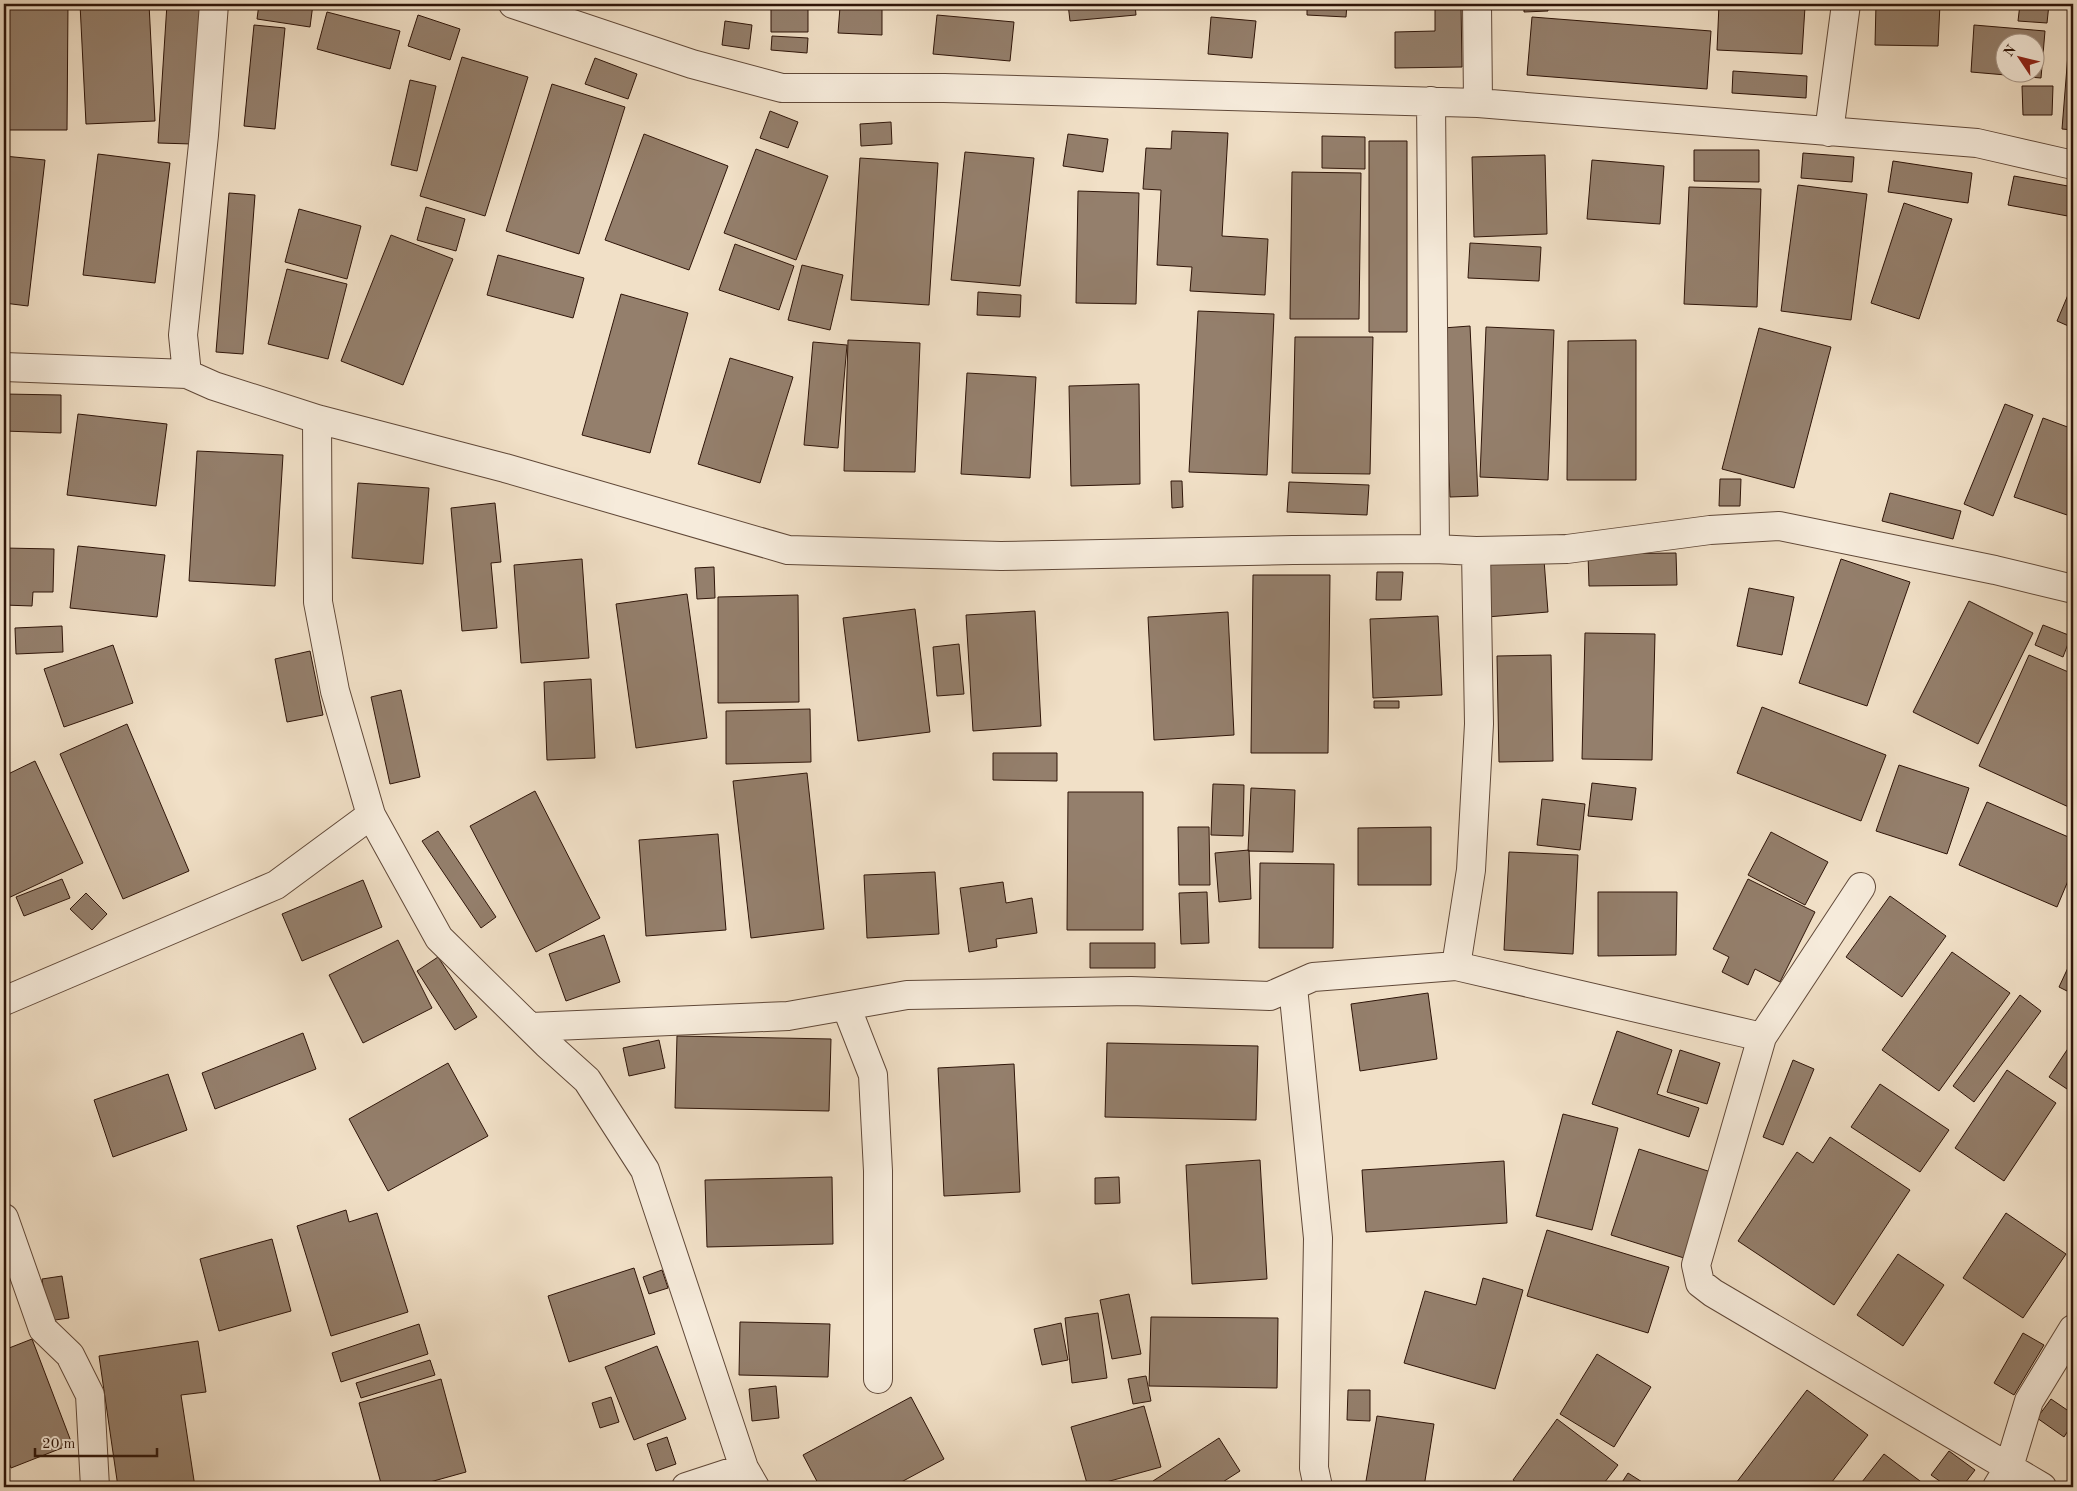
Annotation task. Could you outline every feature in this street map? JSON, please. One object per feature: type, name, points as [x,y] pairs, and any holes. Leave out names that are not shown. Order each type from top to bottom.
[{"type":"street","points":[[188,374],[183,336],[204,136],[214,4]]},
{"type":"street","points":[[514,4],[692,64],[782,88],[944,88],[1478,103],[1977,143],[2073,164]]},
{"type":"street","points":[[1477,4],[1478,103]]},
{"type":"street","points":[[1829,132],[1846,4]]},
{"type":"street","points":[[1431,101],[1435,549]]},
{"type":"street","points":[[4,367],[188,374],[214,386],[317,419],[505,468],[788,550],[1001,556],[1293,550],[1435,549],[1476,551],[1567,549],[1710,530],[1779,526],[1995,570],[2073,590]]},
{"type":"street","points":[[317,419],[318,602],[335,692],[371,815],[439,938],[587,1080],[645,1170],[749,1477],[686,1487]]},
{"type":"street","points":[[1456,966],[1471,870],[1479,724],[1476,551]]},
{"type":"street","points":[[4,1001],[276,885],[371,815]]},
{"type":"street","points":[[1861,887],[1762,1037],[1696,1265],[1700,1283],[2003,1477],[2042,1487]]},
{"type":"street","points":[[531,1027],[788,1016],[906,995],[1131,991],[1270,996],[1313,977],[1456,966],[1762,1037]]},
{"type":"street","points":[[1293,987],[1318,1238],[1314,1468],[1318,1487]]},
{"type":"street","points":[[846,1006],[873,1075],[878,1171],[878,1379]]},
{"type":"street","points":[[4,1218],[43,1329],[70,1355],[90,1395],[95,1487]]},
{"type":"street","points":[[2003,1477],[2029,1401],[2073,1329]]},
{"type":"building","points":[[4,4],[68,4],[67,130],[4,130]]},
{"type":"building","points":[[80,4],[149,4],[155,121],[86,124]]},
{"type":"building","points":[[167,4],[202,4],[192,144],[158,143]]},
{"type":"building","points":[[259,4],[313,4],[310,27],[257,19]]},
{"type":"building","points":[[771,4],[808,4],[808,32],[771,32]]},
{"type":"building","points":[[1068,4],[1135,4],[1136,15],[1070,21]]},
{"type":"building","points":[[1307,4],[1347,4],[1346,17],[1307,15]]},
{"type":"building","points":[[1435,4],[1461,4],[1462,67],[1395,68],[1395,32],[1435,31]]},
{"type":"building","points":[[1524,4],[1547,4],[1548,11],[1524,12]]},
{"type":"building","points":[[1719,4],[1768,4],[1768,6],[1805,7],[1802,54],[1717,50]]},
{"type":"building","points":[[1876,4],[1940,4],[1938,46],[1875,45]]},
{"type":"building","points":[[2020,4],[2049,4],[2047,23],[2018,21]]},
{"type":"building","points":[[2073,4],[2073,130],[2062,129]]},
{"type":"building","points":[[840,7],[882,9],[882,35],[838,33]]},
{"type":"building","points":[[327,12],[400,31],[390,69],[317,49]]},
{"type":"building","points":[[418,15],[460,29],[450,60],[408,46]]},
{"type":"building","points":[[937,15],[1014,22],[1010,61],[933,54]]},
{"type":"building","points":[[1211,17],[1256,21],[1252,58],[1208,54]]},
{"type":"building","points":[[1532,17],[1711,31],[1707,89],[1527,75]]},
{"type":"building","points":[[725,21],[752,25],[749,49],[722,45]]},
{"type":"building","points":[[254,25],[285,28],[275,129],[244,126]]},
{"type":"building","points":[[1974,25],[2045,31],[2044,43],[2044,32],[1994,32],[1994,74],[1971,72]]},
{"type":"building","points":[[772,36],[808,38],[807,53],[771,50]]},
{"type":"building","points":[[462,57],[528,77],[485,216],[420,196]]},
{"type":"building","points":[[595,58],[637,74],[628,99],[585,84]]},
{"type":"building","points":[[1733,71],[1807,76],[1806,98],[1732,93]]},
{"type":"building","points":[[410,80],[436,86],[417,171],[391,165]]},
{"type":"building","points":[[552,84],[625,107],[579,254],[506,231]]},
{"type":"building","points":[[2022,86],[2053,86],[2052,115],[2023,115]]},
{"type":"building","points":[[770,111],[798,122],[788,148],[760,138]]},
{"type":"building","points":[[891,122],[892,144],[861,146],[860,124]]},
{"type":"building","points":[[1172,131],[1228,133],[1222,236],[1268,239],[1265,295],[1190,291],[1192,267],[1157,265],[1161,190],[1143,189],[1146,148],[1171,149]]},
{"type":"building","points":[[644,134],[728,166],[689,270],[605,240]]},
{"type":"building","points":[[1068,134],[1108,139],[1103,172],[1063,166]]},
{"type":"building","points":[[1322,136],[1365,137],[1365,169],[1322,168]]},
{"type":"building","points":[[1369,141],[1407,141],[1407,332],[1369,332]]},
{"type":"building","points":[[756,149],[828,176],[796,260],[724,233]]},
{"type":"building","points":[[1694,150],[1759,150],[1759,182],[1694,181]]},
{"type":"building","points":[[965,152],[1034,158],[1020,286],[951,280]]},
{"type":"building","points":[[1803,153],[1854,157],[1852,182],[1801,178]]},
{"type":"building","points":[[98,154],[170,163],[155,283],[83,275]]},
{"type":"building","points":[[1545,155],[1547,234],[1474,237],[1472,157]]},
{"type":"building","points":[[4,156],[45,160],[28,306],[4,303]]},
{"type":"building","points":[[860,158],[938,163],[929,305],[851,300]]},
{"type":"building","points":[[1592,160],[1664,166],[1660,224],[1587,219]]},
{"type":"building","points":[[1893,161],[1972,173],[1968,203],[1888,192]]},
{"type":"building","points":[[1292,172],[1361,173],[1359,319],[1290,319]]},
{"type":"building","points":[[2014,176],[2073,187],[2073,217],[2008,205]]},
{"type":"building","points":[[1798,185],[1867,194],[1851,320],[1781,311]]},
{"type":"building","points":[[1689,187],[1761,189],[1757,307],[1684,304]]},
{"type":"building","points":[[1078,191],[1139,193],[1136,304],[1076,303]]},
{"type":"building","points":[[229,193],[255,195],[243,354],[216,352]]},
{"type":"building","points":[[1904,203],[1952,219],[1919,319],[1871,303]]},
{"type":"building","points":[[426,207],[465,219],[456,251],[417,240]]},
{"type":"building","points":[[299,209],[361,226],[347,279],[285,262]]},
{"type":"building","points":[[391,235],[453,259],[403,385],[341,361]]},
{"type":"building","points":[[1470,243],[1541,247],[1539,281],[1468,278]]},
{"type":"building","points":[[735,244],[794,266],[779,310],[719,290]]},
{"type":"building","points":[[498,255],[584,278],[573,318],[487,295]]},
{"type":"building","points":[[802,265],[843,275],[830,330],[788,320]]},
{"type":"building","points":[[287,269],[347,284],[328,359],[268,344]]},
{"type":"building","points":[[2073,283],[2073,328],[2057,321]]},
{"type":"building","points":[[978,292],[1021,295],[1020,317],[977,315]]},
{"type":"building","points":[[621,294],[688,313],[650,453],[582,435]]},
{"type":"building","points":[[1198,311],[1274,314],[1267,475],[1189,472]]},
{"type":"building","points":[[1470,326],[1478,496],[1450,497],[1443,328]]},
{"type":"building","points":[[1486,327],[1554,330],[1548,480],[1480,477]]},
{"type":"building","points":[[1759,328],[1831,347],[1794,488],[1722,469]]},
{"type":"building","points":[[1295,337],[1373,337],[1370,474],[1292,473]]},
{"type":"building","points":[[848,340],[920,343],[915,472],[844,471]]},
{"type":"building","points":[[1636,340],[1636,480],[1567,480],[1568,341]]},
{"type":"building","points":[[813,342],[847,345],[838,448],[804,445]]},
{"type":"building","points":[[730,358],[793,377],[760,483],[698,464]]},
{"type":"building","points":[[967,373],[1036,377],[1030,478],[961,474]]},
{"type":"building","points":[[1139,384],[1140,484],[1071,486],[1069,386]]},
{"type":"building","points":[[4,394],[61,395],[61,433],[4,431]]},
{"type":"building","points":[[2005,404],[2033,415],[1993,516],[1964,504]]},
{"type":"building","points":[[78,414],[167,424],[156,506],[67,495]]},
{"type":"building","points":[[2043,418],[2073,429],[2073,517],[2014,497]]},
{"type":"building","points":[[197,451],[283,455],[275,586],[189,581]]},
{"type":"building","points":[[1720,479],[1741,479],[1740,506],[1719,506]]},
{"type":"building","points":[[1171,481],[1182,481],[1183,507],[1172,508]]},
{"type":"building","points":[[1289,482],[1369,485],[1367,515],[1287,512]]},
{"type":"building","points":[[358,483],[429,488],[423,564],[352,558]]},
{"type":"building","points":[[1890,493],[1961,511],[1953,539],[1882,521]]},
{"type":"building","points":[[495,503],[501,562],[491,563],[497,628],[462,631],[451,508]]},
{"type":"building","points":[[78,546],[165,555],[157,617],[70,608]]},
{"type":"building","points":[[4,548],[54,549],[53,592],[33,592],[32,606],[4,605]]},
{"type":"building","points":[[1676,553],[1677,585],[1589,586],[1588,554]]},
{"type":"building","points":[[582,559],[589,658],[521,663],[514,565]]},
{"type":"building","points":[[1841,559],[1910,582],[1867,706],[1799,683]]},
{"type":"building","points":[[1544,560],[1548,612],[1487,617],[1483,564]]},
{"type":"building","points":[[714,567],[715,598],[697,599],[695,568]]},
{"type":"building","points":[[1377,572],[1403,572],[1401,600],[1376,600]]},
{"type":"building","points":[[1253,575],[1330,575],[1328,753],[1251,753]]},
{"type":"building","points":[[1749,588],[1794,597],[1782,655],[1737,646]]},
{"type":"building","points":[[687,594],[707,738],[636,748],[616,604]]},
{"type":"building","points":[[798,595],[799,702],[718,703],[718,597]]},
{"type":"building","points":[[1969,601],[2033,633],[1978,744],[1913,712]]},
{"type":"building","points":[[915,609],[930,732],[858,741],[843,618]]},
{"type":"building","points":[[1035,611],[1041,726],[973,731],[966,615]]},
{"type":"building","points":[[1228,612],[1234,735],[1154,740],[1148,617]]},
{"type":"building","points":[[1438,616],[1442,695],[1373,698],[1370,619]]},
{"type":"building","points":[[2043,625],[2071,636],[2063,657],[2035,645]]},
{"type":"building","points":[[62,626],[63,652],[16,654],[15,628]]},
{"type":"building","points":[[1585,633],[1655,634],[1652,760],[1582,759]]},
{"type":"building","points":[[959,644],[964,694],[937,696],[933,647]]},
{"type":"building","points":[[113,645],[133,703],[64,727],[44,669]]},
{"type":"building","points":[[310,651],[323,715],[287,722],[275,659]]},
{"type":"building","points":[[1551,655],[1553,761],[1499,762],[1497,656]]},
{"type":"building","points":[[2029,655],[2073,674],[2073,809],[1979,766]]},
{"type":"building","points":[[591,679],[595,758],[547,760],[544,682]]},
{"type":"building","points":[[401,690],[420,777],[390,784],[371,697]]},
{"type":"building","points":[[1374,701],[1399,701],[1399,708],[1374,708]]},
{"type":"building","points":[[1762,707],[1886,755],[1861,821],[1737,773]]},
{"type":"building","points":[[810,709],[811,762],[726,764],[726,711]]},
{"type":"building","points":[[127,724],[189,871],[123,899],[60,754]]},
{"type":"building","points":[[993,753],[1057,753],[1057,781],[993,780]]},
{"type":"building","points":[[35,761],[83,863],[4,900],[4,776]]},
{"type":"building","points":[[1899,765],[1969,788],[1947,854],[1876,831]]},
{"type":"building","points":[[807,773],[824,929],[751,938],[733,781]]},
{"type":"building","points":[[1592,783],[1636,788],[1632,820],[1588,816]]},
{"type":"building","points":[[1213,784],[1244,785],[1243,836],[1211,835]]},
{"type":"building","points":[[1251,788],[1295,790],[1293,852],[1248,851]]},
{"type":"building","points":[[535,791],[600,918],[536,952],[470,826]]},
{"type":"building","points":[[1068,792],[1143,792],[1143,930],[1067,930]]},
{"type":"building","points":[[1542,799],[1585,804],[1580,850],[1537,845]]},
{"type":"building","points":[[1987,802],[2073,839],[2073,869],[2057,907],[1959,865]]},
{"type":"building","points":[[1178,827],[1209,827],[1210,885],[1179,885]]},
{"type":"building","points":[[1431,827],[1431,885],[1358,885],[1358,828]]},
{"type":"building","points":[[438,831],[496,917],[481,928],[422,841]]},
{"type":"building","points":[[1771,832],[1828,862],[1805,905],[1748,875]]},
{"type":"building","points":[[718,834],[726,930],[646,936],[639,840]]},
{"type":"building","points":[[1249,850],[1251,899],[1219,902],[1215,853]]},
{"type":"building","points":[[1509,852],[1578,855],[1573,954],[1504,950]]},
{"type":"building","points":[[1260,863],[1334,864],[1333,948],[1259,948]]},
{"type":"building","points":[[935,872],[939,934],[867,938],[864,875]]},
{"type":"building","points":[[62,879],[70,898],[24,916],[16,897]]},
{"type":"building","points":[[1748,879],[1815,912],[1780,982],[1755,969],[1748,985],[1722,972],[1729,957],[1713,949]]},
{"type":"building","points":[[363,880],[382,927],[302,961],[282,914]]},
{"type":"building","points":[[1003,882],[1006,903],[1032,898],[1037,933],[996,939],[997,947],[969,952],[960,888]]},
{"type":"building","points":[[1207,892],[1209,943],[1181,944],[1179,893]]},
{"type":"building","points":[[1598,892],[1677,892],[1676,955],[1598,956]]},
{"type":"building","points":[[86,893],[107,914],[92,930],[70,909]]},
{"type":"building","points":[[1890,896],[1946,936],[1902,997],[1846,957]]},
{"type":"building","points":[[604,935],[620,982],[566,1001],[549,954]]},
{"type":"building","points":[[398,940],[432,1008],[363,1043],[329,975]]},
{"type":"building","points":[[1090,943],[1155,943],[1155,968],[1090,968]]},
{"type":"building","points":[[1952,952],[2010,993],[1939,1091],[1882,1050]]},
{"type":"building","points":[[438,957],[477,1017],[455,1030],[417,971]]},
{"type":"building","points":[[2073,957],[2073,994],[2059,987]]},
{"type":"building","points":[[1428,993],[1437,1059],[1360,1071],[1351,1004]]},
{"type":"building","points":[[2020,995],[2041,1011],[1974,1102],[1953,1086]]},
{"type":"building","points":[[1617,1031],[1672,1050],[1657,1094],[1699,1108],[1689,1137],[1592,1104]]},
{"type":"building","points":[[303,1033],[316,1069],[215,1109],[202,1073]]},
{"type":"building","points":[[677,1036],[831,1039],[829,1111],[675,1108]]},
{"type":"building","points":[[659,1040],[665,1068],[629,1076],[623,1048]]},
{"type":"building","points":[[2073,1041],[2073,1093],[2049,1077]]},
{"type":"building","points":[[1107,1043],[1258,1046],[1256,1120],[1105,1117]]},
{"type":"building","points":[[1680,1050],[1720,1063],[1707,1104],[1667,1092]]},
{"type":"building","points":[[1793,1060],[1814,1069],[1783,1145],[1763,1137]]},
{"type":"building","points":[[448,1063],[488,1136],[388,1191],[349,1119]]},
{"type":"building","points":[[1014,1064],[1020,1192],[944,1196],[938,1068]]},
{"type":"building","points":[[2007,1070],[2056,1103],[2004,1181],[1955,1148]]},
{"type":"building","points":[[168,1074],[187,1130],[113,1157],[94,1100]]},
{"type":"building","points":[[1880,1084],[1949,1130],[1920,1172],[1851,1127]]},
{"type":"building","points":[[1563,1114],[1618,1128],[1592,1230],[1536,1216]]},
{"type":"building","points":[[1830,1137],[1910,1190],[1834,1305],[1738,1241],[1797,1152],[1813,1163]]},
{"type":"building","points":[[1639,1149],[1711,1172],[1684,1258],[1611,1235]]},
{"type":"building","points":[[1260,1160],[1267,1279],[1192,1284],[1186,1165]]},
{"type":"building","points":[[1504,1161],[1507,1223],[1366,1232],[1362,1170]]},
{"type":"building","points":[[832,1177],[833,1244],[707,1247],[705,1180]]},
{"type":"building","points":[[1119,1177],[1120,1203],[1095,1204],[1095,1178]]},
{"type":"building","points":[[346,1210],[349,1222],[377,1213],[408,1312],[331,1336],[297,1226]]},
{"type":"building","points":[[2006,1213],[2066,1254],[2023,1318],[1963,1278]]},
{"type":"building","points":[[1547,1230],[1669,1267],[1648,1333],[1527,1296]]},
{"type":"building","points":[[272,1239],[291,1311],[219,1331],[200,1259]]},
{"type":"building","points":[[1898,1254],[1944,1285],[1903,1346],[1857,1315]]},
{"type":"building","points":[[634,1268],[655,1334],[569,1362],[548,1296]]},
{"type":"building","points":[[662,1270],[668,1288],[649,1294],[643,1277]]},
{"type":"building","points":[[62,1276],[69,1318],[48,1321],[42,1279]]},
{"type":"building","points":[[1483,1278],[1523,1290],[1495,1389],[1404,1363],[1425,1291],[1476,1305]]},
{"type":"building","points":[[1129,1294],[1141,1354],[1112,1359],[1100,1300]]},
{"type":"building","points":[[1098,1313],[1107,1378],[1072,1383],[1065,1318]]},
{"type":"building","points":[[1151,1317],[1278,1318],[1277,1388],[1149,1386]]},
{"type":"building","points":[[740,1322],[830,1324],[828,1377],[739,1375]]},
{"type":"building","points":[[1061,1323],[1068,1360],[1042,1365],[1034,1329]]},
{"type":"building","points":[[419,1324],[428,1354],[341,1382],[332,1353]]},
{"type":"building","points":[[2023,1333],[2044,1345],[2014,1395],[1994,1383]]},
{"type":"building","points":[[32,1339],[72,1444],[11,1468],[4,1450],[4,1350]]},
{"type":"building","points":[[198,1341],[206,1392],[181,1395],[195,1487],[118,1487],[99,1356]]},
{"type":"building","points":[[657,1346],[686,1419],[634,1440],[605,1367]]},
{"type":"building","points":[[1597,1354],[1651,1387],[1614,1447],[1560,1414]]},
{"type":"building","points":[[430,1360],[435,1375],[361,1398],[356,1383]]},
{"type":"building","points":[[1146,1376],[1151,1401],[1133,1404],[1128,1379]]},
{"type":"building","points":[[441,1379],[466,1472],[412,1487],[382,1487],[359,1403]]},
{"type":"building","points":[[776,1386],[779,1418],[752,1421],[749,1389]]},
{"type":"building","points":[[1348,1390],[1370,1390],[1370,1421],[1347,1420]]},
{"type":"building","points":[[1807,1390],[1868,1435],[1828,1487],[1733,1487]]},
{"type":"building","points":[[611,1397],[619,1422],[600,1428],[592,1403]]},
{"type":"building","points":[[911,1397],[944,1459],[892,1487],[820,1487],[803,1455]]},
{"type":"building","points":[[2051,1399],[2073,1414],[2073,1423],[2064,1437],[2037,1418]]},
{"type":"building","points":[[1144,1406],[1161,1467],[1088,1487],[1071,1427]]},
{"type":"building","points":[[1377,1416],[1434,1424],[1424,1487],[1365,1487]]},
{"type":"building","points":[[1557,1419],[1618,1465],[1601,1487],[1523,1487],[1513,1480]]},
{"type":"building","points":[[667,1437],[676,1464],[656,1471],[647,1444]]},
{"type":"building","points":[[1219,1438],[1240,1471],[1215,1487],[1157,1487],[1153,1481]]},
{"type":"building","points":[[1949,1451],[1975,1470],[1962,1487],[1948,1487],[1931,1475]]},
{"type":"building","points":[[1884,1454],[1928,1487],[1858,1487]]},
{"type":"building","points":[[1628,1473],[1650,1487],[1619,1487]]}]
